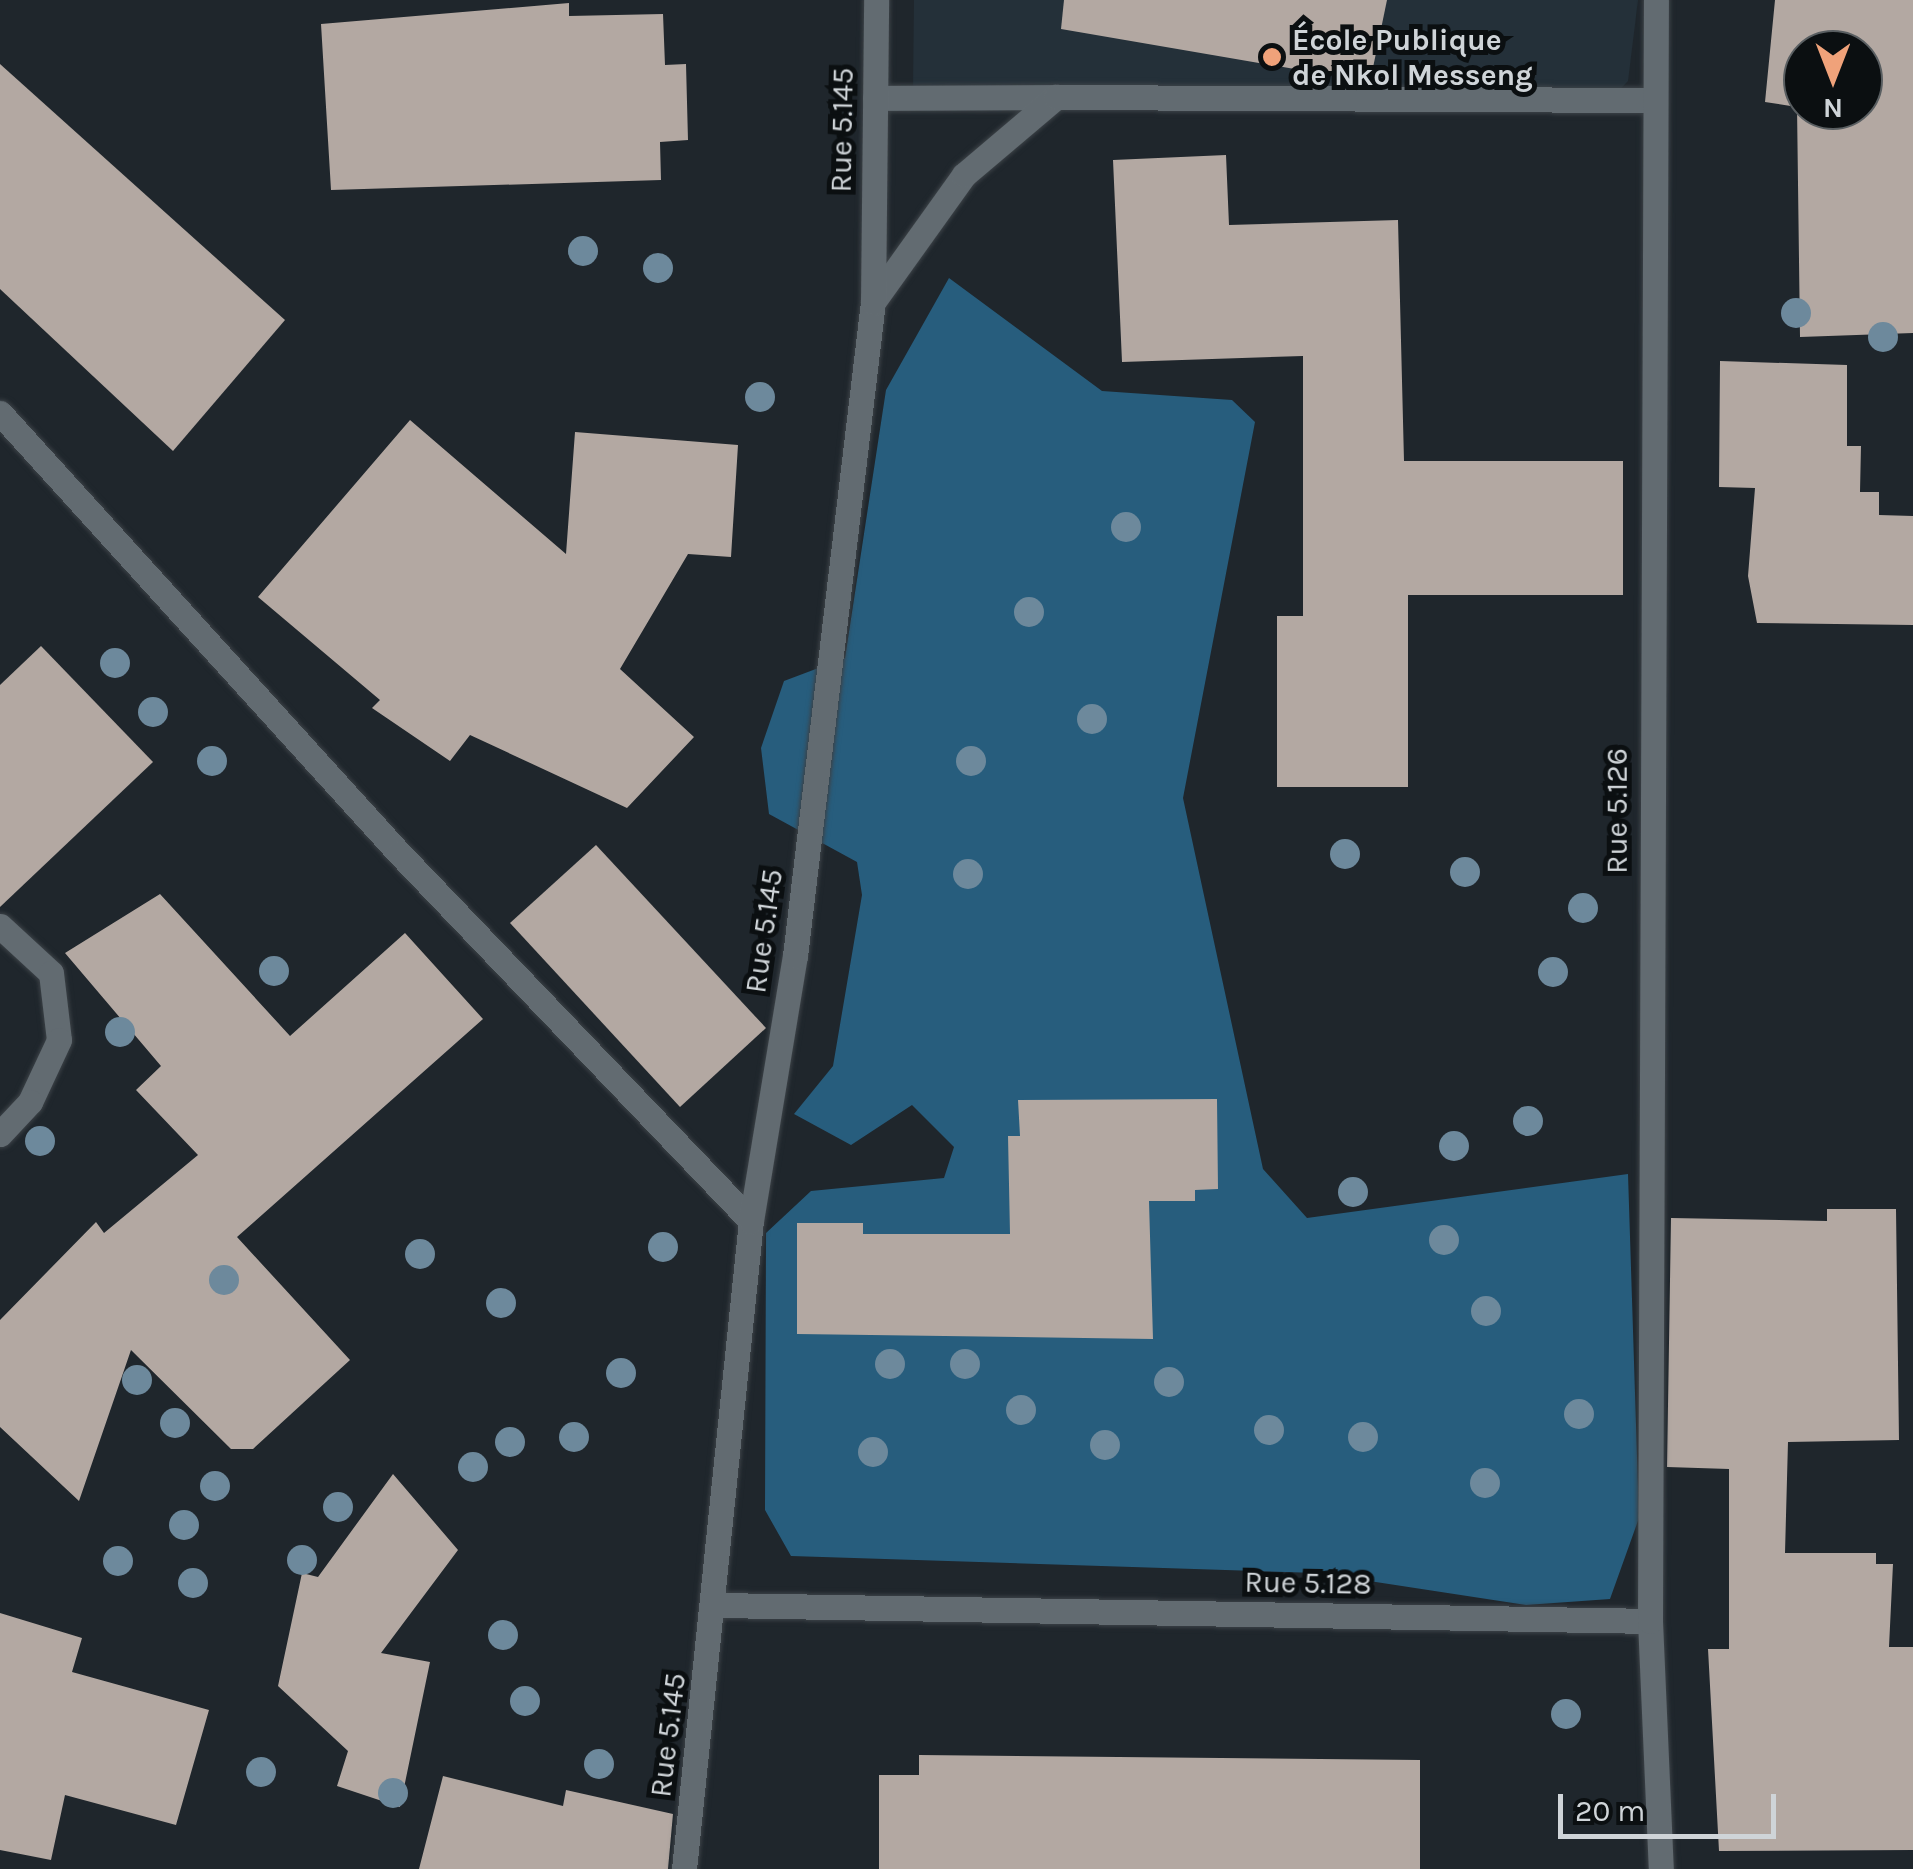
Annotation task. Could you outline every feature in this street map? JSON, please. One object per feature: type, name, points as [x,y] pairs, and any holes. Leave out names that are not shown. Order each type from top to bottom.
[{"type":"street","name":"Rue 5.145","points":[[684,1869],[718,1604],[750,1221],[795,956],[873,302],[876,0]]},
{"type":"street","name":"Rue 5.126","points":[[1650,1622],[1649,100],[1656,0]]},
{"type":"street","points":[[873,302],[964,175],[1056,97]]},
{"type":"street","points":[[876,98],[1649,100]]},
{"type":"street","points":[[0,413],[750,1221]]},
{"type":"street","points":[[0,926],[51,973],[60,1040],[30,1102],[0,1134]]},
{"type":"street","name":"Rue 5.128","points":[[718,1604],[1650,1622]]},
{"type":"street","points":[[1650,1622],[1661,1869]]},
{"type":"shaded area","name":"École Publique de Nkol Messeng","points":[[914,0],[1638,0],[1628,81],[1605,105],[913,90]]},
{"type":"shaded area","points":[[949,278],[1102,391],[1232,400],[1255,422],[1183,798],[1263,1169],[1307,1218],[1628,1174],[1639,1518],[1610,1599],[1526,1605],[1317,1573],[791,1556],[765,1510],[766,1233],[811,1191],[944,1178],[954,1147],[912,1105],[851,1145],[794,1114],[833,1066],[862,895],[857,862],[769,814],[761,748],[784,681],[845,658],[886,390]]},
{"type":"building","points":[[1064,0],[1387,0],[1370,82],[1061,29]]},
{"type":"building","points":[[1775,0],[1913,0],[1913,333],[1800,337],[1797,130],[1883,130],[1883,30],[1783,30],[1783,105],[1765,102]]},
{"type":"building","points":[[569,3],[569,16],[663,14],[665,65],[686,64],[688,140],[660,142],[661,180],[331,190],[321,24]]},
{"type":"building","points":[[0,64],[285,320],[173,451],[0,289]]},
{"type":"building","points":[[1226,155],[1229,225],[1398,220],[1404,461],[1623,461],[1623,595],[1408,595],[1408,787],[1277,787],[1277,616],[1303,616],[1303,356],[1122,362],[1113,160]]},
{"type":"building","points":[[1720,361],[1847,365],[1847,446],[1861,446],[1860,492],[1879,492],[1879,515],[1913,516],[1913,625],[1757,623],[1748,576],[1755,488],[1719,487]]},
{"type":"building","points":[[410,420],[566,554],[575,432],[738,445],[731,557],[688,554],[620,669],[694,737],[627,808],[470,735],[450,761],[372,708],[380,700],[258,597]]},
{"type":"building","points":[[41,646],[153,762],[0,907],[0,685]]},
{"type":"building","points":[[596,845],[766,1028],[680,1107],[510,923]]},
{"type":"building","points":[[160,894],[290,1036],[405,933],[483,1019],[237,1237],[350,1360],[253,1449],[231,1449],[131,1350],[79,1501],[0,1427],[0,1320],[96,1222],[104,1233],[198,1155],[136,1090],[161,1066],[65,953]]},
{"type":"building","points":[[1217,1099],[1218,1189],[1195,1190],[1195,1201],[1149,1201],[1153,1339],[797,1334],[797,1223],[863,1223],[863,1234],[1010,1234],[1008,1136],[1020,1136],[1018,1100]]},
{"type":"building","points":[[1827,1209],[1896,1209],[1899,1440],[1788,1442],[1785,1553],[1876,1553],[1876,1564],[1893,1564],[1889,1647],[1913,1647],[1913,1850],[1719,1851],[1708,1649],[1729,1649],[1729,1469],[1667,1467],[1671,1218],[1827,1221]]},
{"type":"building","points":[[393,1474],[458,1550],[381,1653],[430,1662],[400,1807],[337,1786],[348,1751],[278,1686],[302,1573],[318,1577]]},
{"type":"building","points":[[0,1613],[82,1638],[72,1672],[209,1710],[176,1825],[65,1795],[51,1860],[0,1850]]},
{"type":"building","points":[[919,1755],[1420,1760],[1420,1869],[879,1869],[879,1775],[919,1775]]},
{"type":"building","points":[[443,1776],[563,1806],[566,1790],[673,1814],[668,1869],[419,1869]]},
{"type":"place","name":"École Publique de Nkol Messeng","points":[[1272,57]]}]
